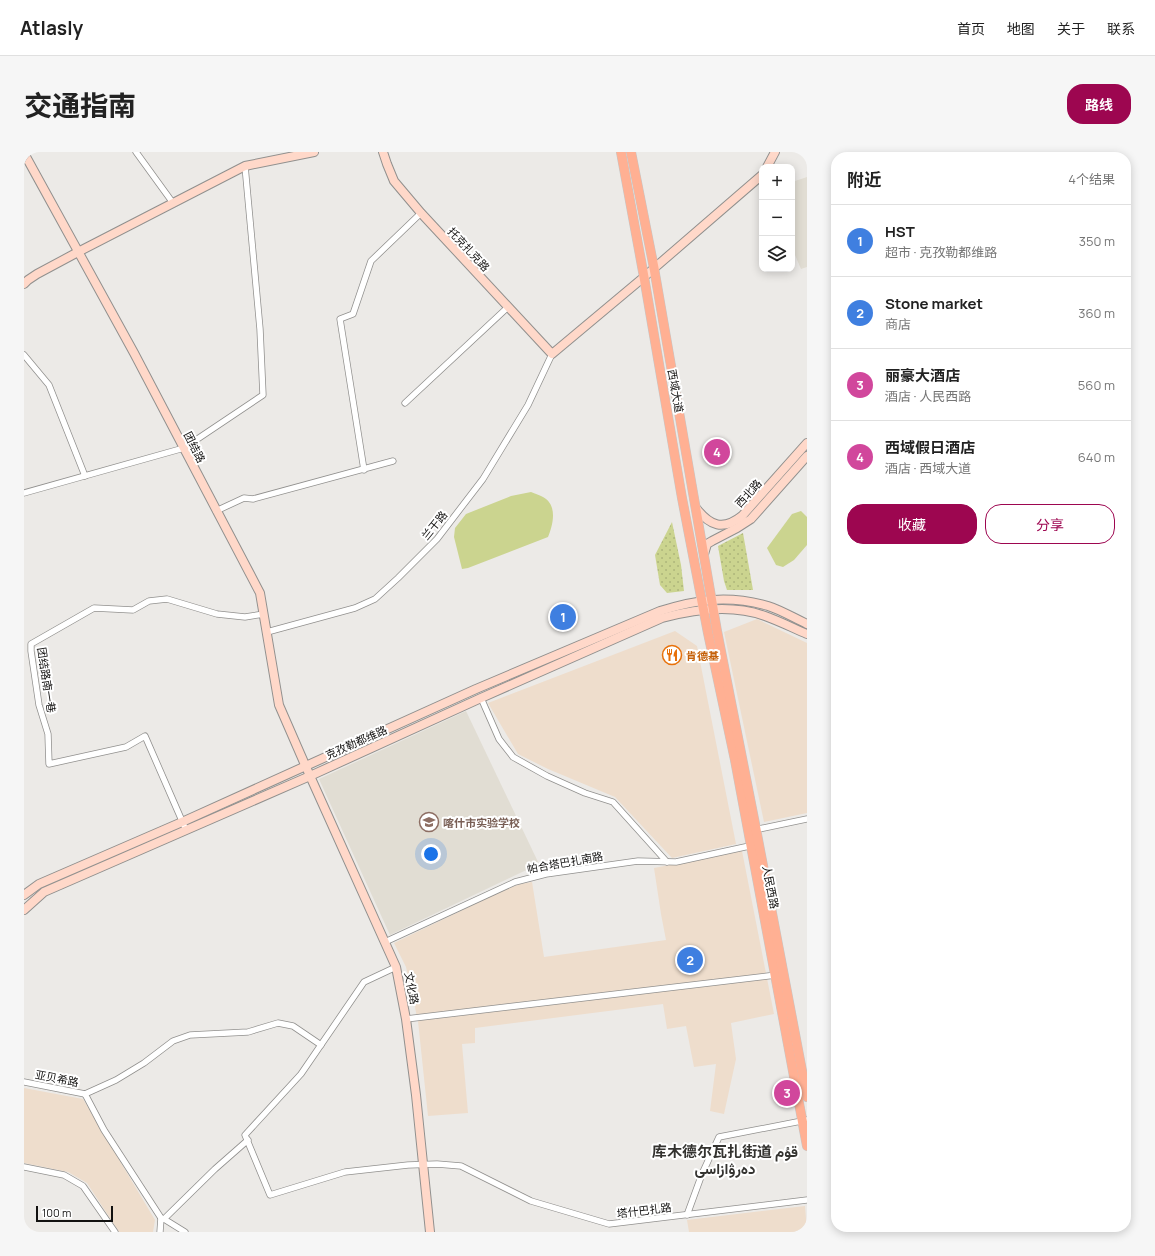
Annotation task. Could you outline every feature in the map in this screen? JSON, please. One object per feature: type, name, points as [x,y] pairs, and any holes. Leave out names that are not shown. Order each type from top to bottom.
[{"type":"main road","points":[[24,284],[37,274],[78,252],[245,166],[314,152]]},
{"type":"main road","name":"托克扎克路","points":[[383,152],[386,164],[394,181],[421,213],[552,354]]},
{"type":"main road","name":"西域大道","points":[[621,152],[702,601],[712,632]]},
{"type":"main road","name":"西域大道","points":[[631,152],[654,268],[714,610],[712,632]]},
{"type":"main road","points":[[769,164],[775,152]]},
{"type":"main road","name":"团结路","points":[[24,153],[134,353],[260,593],[279,705],[306,767]]},
{"type":"main road","points":[[552,354],[759,178]]},
{"type":"main road","name":"西北路","points":[[696,508],[703,517],[711,523],[725,525],[736,521],[807,444]]},
{"type":"main road","name":"西北路","points":[[704,554],[707,544],[751,519],[807,456]]},
{"type":"main road","name":"克孜勒都维路","points":[[24,910],[44,892],[306,767],[476,689],[660,611],[681,604],[702,601],[725,599],[740,600],[769,607],[807,624]]},
{"type":"main road","name":"克孜勒都维路","points":[[24,895],[39,884],[310,776],[662,618],[683,612],[704,610],[742,610],[764,616],[807,634]]},
{"type":"main road","name":"人民西路","points":[[712,632],[735,760],[755,844],[807,1097]]},
{"type":"main road","name":"文化路","points":[[306,767],[396,967],[406,1019],[430,1232]]},
{"type":"main road","name":"人民西路","points":[[755,844],[776,975],[805,1120],[807,1146]]},
{"type":"street","points":[[136,152],[173,203]]},
{"type":"street","points":[[24,493],[184,448],[263,395],[260,329],[245,166]]},
{"type":"street","points":[[364,470],[340,319],[353,314],[370,261],[421,213]]},
{"type":"street","points":[[405,403],[508,307]]},
{"type":"street","name":"兰干路","points":[[266,632],[355,608],[375,599],[398,578],[437,539],[483,479],[528,405],[552,354]]},
{"type":"street","points":[[24,355],[49,385],[85,476]]},
{"type":"street","points":[[216,511],[244,498],[253,499],[393,461]]},
{"type":"street","name":"团结路南一巷","points":[[184,826],[145,736],[126,747],[49,764],[48,734],[39,705],[31,644],[94,608],[133,610],[148,601],[168,599],[217,614],[244,617],[264,614]]},
{"type":"street","points":[[481,698],[500,739],[513,757],[547,776],[585,793],[613,802],[667,862]]},
{"type":"street","points":[[752,830],[807,819]]},
{"type":"street","name":"帕合塔巴扎南路","points":[[385,942],[515,882],[546,874],[638,861],[676,862],[755,844]]},
{"type":"street","points":[[160,1232],[162,1219],[248,1140],[245,1135],[301,1074],[364,982],[396,967]]},
{"type":"street","points":[[406,1019],[776,975]]},
{"type":"street","points":[[185,1232],[162,1219],[104,1130],[85,1094],[116,1080],[144,1064],[173,1041],[190,1035],[248,1032],[278,1023],[293,1026],[321,1045]]},
{"type":"street","name":"亚贝希路","points":[[24,1082],[85,1094]]},
{"type":"street","points":[[688,1215],[702,1174],[718,1137],[805,1120]]},
{"type":"street","name":"塔什巴扎路","points":[[248,1140],[270,1195],[345,1172],[423,1165],[461,1166],[531,1201],[609,1224],[807,1200]]},
{"type":"street","points":[[24,1167],[64,1175],[83,1186],[115,1232]]},
{"type":"shaded area","points":[[807,177],[807,267],[801,269],[795,255],[795,181]]},
{"type":"shaded area","points":[[757,619],[807,643],[807,813],[764,822],[724,632]]},
{"type":"shaded area","points":[[675,631],[697,646],[736,844],[672,858],[615,797],[548,769],[518,754],[488,703]]},
{"type":"shaded area","name":"喀什市实验学校","points":[[466,711],[539,864],[390,935],[319,779]]},
{"type":"shaded area","points":[[742,851],[774,1014],[731,1023],[736,1059],[724,1114],[710,1111],[716,1064],[694,1067],[686,1026],[667,1029],[663,1004],[475,1028],[475,1043],[462,1044],[468,1113],[428,1116],[418,1021],[406,967],[394,943],[502,891],[520,884],[532,882],[544,957],[666,940],[654,868]]},
{"type":"shaded area","points":[[24,1088],[83,1099],[155,1220],[153,1232],[119,1232],[87,1183],[68,1172],[24,1163]]},
{"type":"shaded area","points":[[805,1206],[807,1232],[689,1232],[687,1220]]},
{"type":"green space","points":[[531,492],[543,497],[551,505],[553,521],[548,537],[462,569],[454,537],[455,528],[466,514],[511,496]]},
{"type":"green space","points":[[801,511],[807,517],[807,545],[794,560],[783,567],[776,565],[767,548],[792,514]]},
{"type":"green space","points":[[672,522],[681,565],[684,591],[667,593],[660,585],[655,555]]},
{"type":"green space","points":[[743,533],[753,590],[727,590],[718,546]]},
{"type":"place","name":"西域假日酒店","points":[[717,452]]},
{"type":"place","name":"HST","points":[[563,617]]},
{"type":"place","name":"肯德基","points":[[672,655]]},
{"type":"place","name":"喀什市实验学校","points":[[429,822]]},
{"type":"place","name":"Stone market","points":[[690,960]]},
{"type":"place","name":"丽豪大酒店","points":[[787,1093]]},
{"type":"district","name":"库木德尔瓦扎街道 قۇم دەرۋازاسى","points":[[725,1160]]}]
